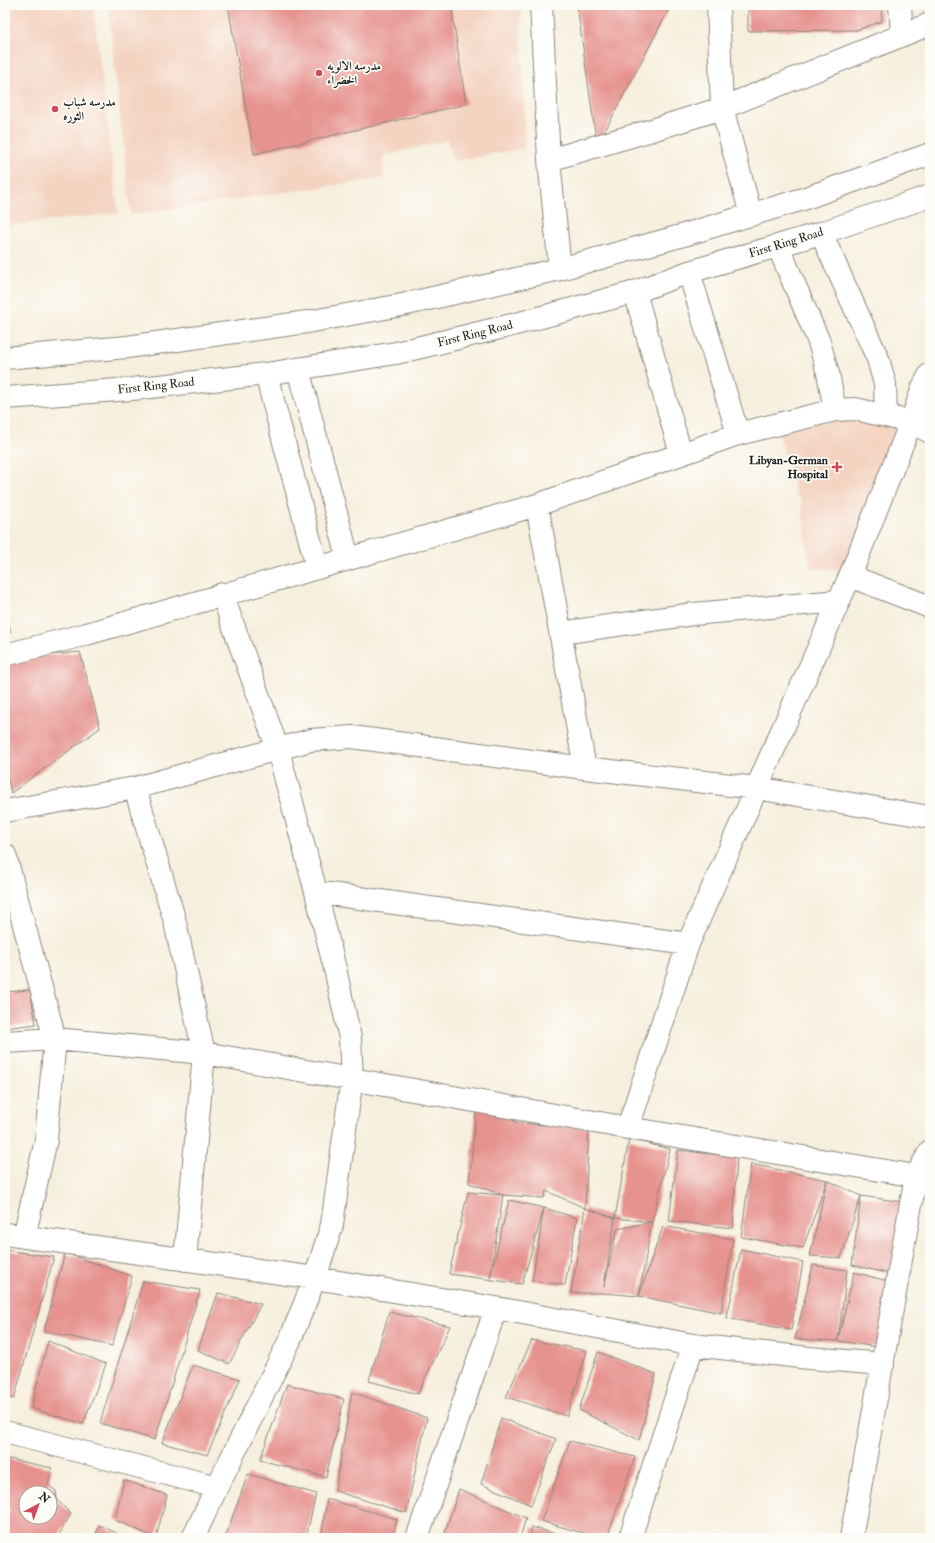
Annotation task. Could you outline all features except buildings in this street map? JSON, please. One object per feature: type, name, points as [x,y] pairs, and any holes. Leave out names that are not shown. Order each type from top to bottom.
[{"type":"street","points":[[540,5],[549,160],[560,269]]},
{"type":"street","points":[[718,5],[722,108],[751,215]]},
{"type":"street","points":[[900,5],[902,34]]},
{"type":"street","points":[[549,160],[722,108],[902,34],[930,24]]},
{"type":"street","points":[[5,358],[127,347],[307,322],[402,305],[560,269],[684,235],[803,199],[930,154]]},
{"type":"street","name":"First Ring Road","points":[[5,398],[132,389],[266,374],[396,353],[512,325],[635,292],[689,272],[821,233],[930,196]]},
{"type":"street","points":[[821,233],[878,359],[885,384],[886,416]]},
{"type":"street","points":[[778,246],[819,342],[828,373],[835,410]]},
{"type":"street","points":[[689,272],[738,434]]},
{"type":"street","points":[[635,292],[681,454]]},
{"type":"street","points":[[298,369],[348,558]]},
{"type":"street","points":[[266,374],[317,567]]},
{"type":"street","points":[[628,1128],[688,944],[850,576],[923,388],[930,374]]},
{"type":"street","points":[[5,655],[83,635],[537,504],[738,434],[835,410],[855,409],[886,416],[911,422],[930,432]]},
{"type":"street","points":[[537,504],[585,768]]},
{"type":"street","points":[[850,576],[930,607]]},
{"type":"street","points":[[194,1538],[217,1487],[290,1340],[315,1278],[332,1225],[352,1078],[350,1038],[316,892],[278,750],[222,594]]},
{"type":"street","points":[[561,633],[693,614],[839,601]]},
{"type":"street","points":[[5,811],[135,788],[311,740],[352,737],[585,768],[757,788],[930,817]]},
{"type":"street","points":[[135,788],[174,918],[204,1053],[185,1260]]},
{"type":"street","points":[[5,855],[55,1039],[46,1140],[15,1236],[315,1278],[496,1308],[693,1345],[809,1358],[883,1364]]},
{"type":"street","points":[[316,892],[688,944]]},
{"type":"street","points":[[5,1042],[55,1039],[204,1053],[280,1068],[352,1078],[628,1128],[916,1176]]},
{"type":"street","points":[[851,1538],[916,1176],[930,1151]]},
{"type":"street","points":[[417,1538],[496,1308]]},
{"type":"street","points":[[630,1538],[693,1345]]},
{"type":"street","points":[[5,1432],[217,1487]]},
{"type":"shaded area","name":"مدرسه شباب الثوره","points":[[5,5],[93,5],[118,213],[5,226]]},
{"type":"shaded area","name":"مدرسه الالويه الخضراء","points":[[108,5],[521,5],[525,148],[454,161],[447,140],[383,156],[384,178],[131,215]]},
{"type":"shaded area","name":"Libyan-German Hospital","points":[[853,419],[883,423],[899,435],[848,570],[810,568],[801,498],[797,498],[778,431],[802,425]]},
{"type":"place","name":"مدرسه الالويه الخضراء","points":[[319,73]]},
{"type":"place","name":"مدرسه شباب الثوره","points":[[55,109]]},
{"type":"place","name":"Libyan-German Hospital","points":[[837,467]]}]
